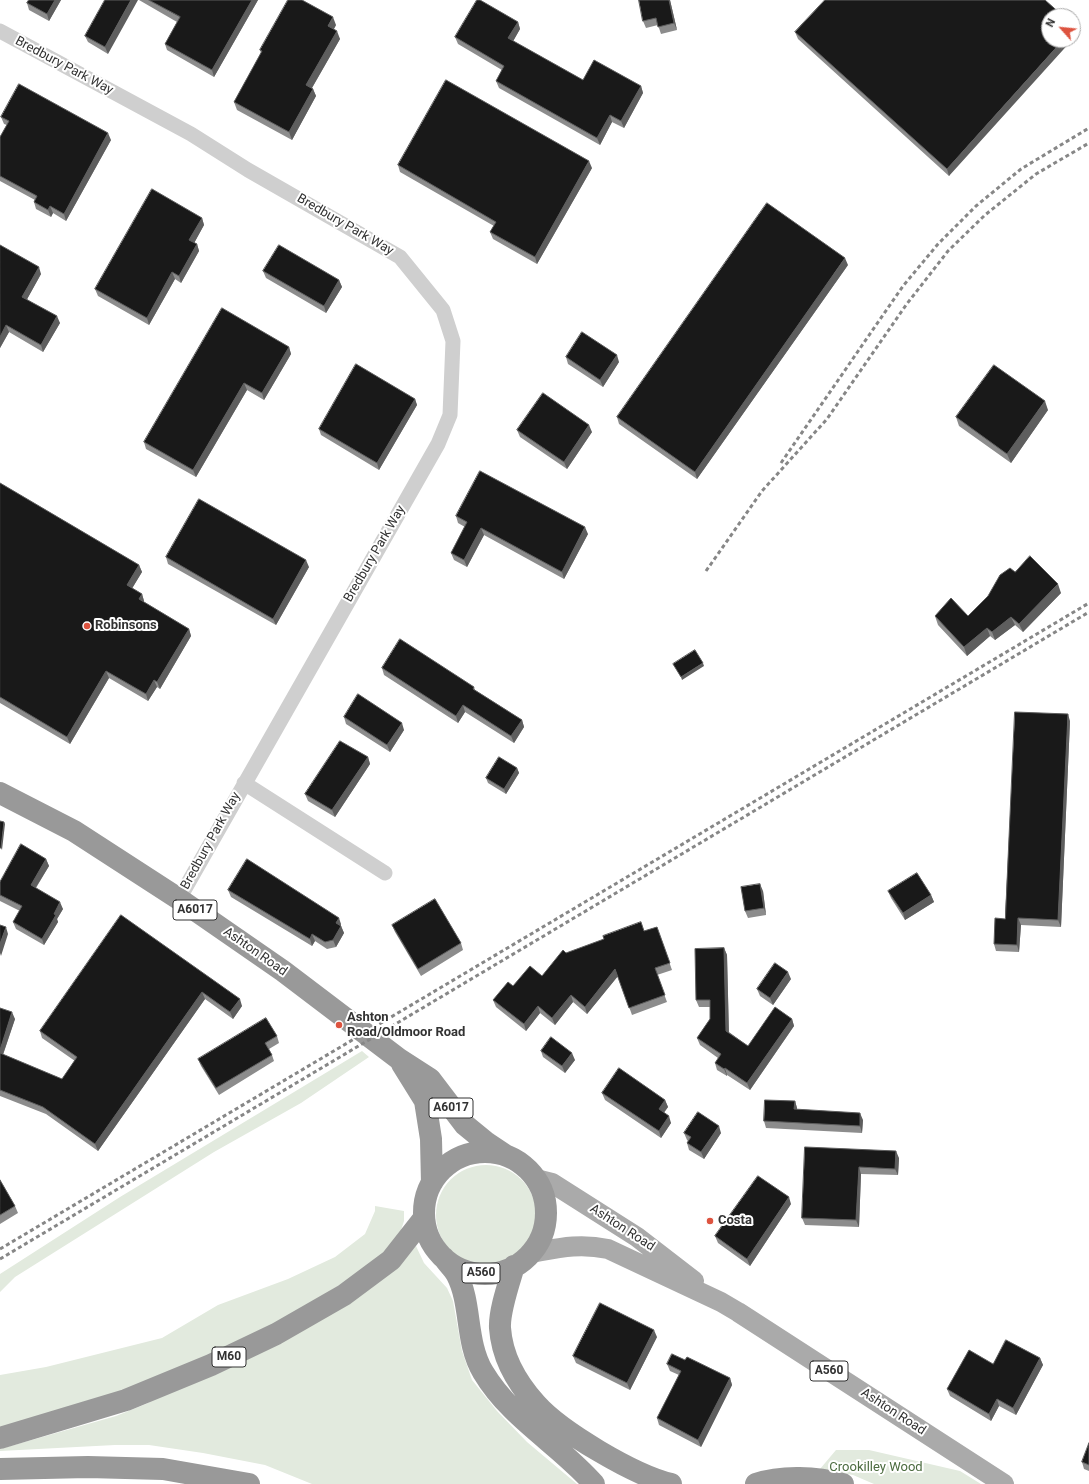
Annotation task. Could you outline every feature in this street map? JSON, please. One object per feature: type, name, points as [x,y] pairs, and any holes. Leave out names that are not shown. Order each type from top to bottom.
[{"type":"highway","name":"Ashton Road","points":[[0,793],[74,832],[179,898],[283,971],[399,1059],[430,1079],[465,1125],[487,1144],[505,1155]]},
{"type":"highway","name":"Ashton Road","points":[[399,1059],[425,1101],[431,1139],[432,1183]]},
{"type":"highway","name":"A560","points":[[594,1484],[576,1464],[524,1421],[499,1396],[482,1371],[472,1346],[463,1297],[457,1276],[430,1239],[424,1218],[425,1200],[432,1183],[442,1170],[456,1159],[472,1153],[488,1152],[505,1155],[517,1161],[536,1179],[544,1200],[546,1219],[541,1237],[523,1260],[506,1290],[500,1327],[505,1354],[517,1380],[536,1405],[561,1425],[597,1450],[633,1469],[671,1484]]},
{"type":"highway","name":"M60","points":[[0,1438],[126,1400],[211,1365],[276,1334],[344,1295],[391,1260],[424,1218]]},
{"type":"highway","name":"A560","points":[[443,1258],[459,1268],[477,1274],[496,1273],[523,1260]]},
{"type":"highway","points":[[0,1469],[88,1467],[162,1469],[250,1484]]},
{"type":"highway","points":[[756,1484],[801,1477],[825,1479],[843,1484]]},
{"type":"main road","name":"Ashton Road","points":[[536,1179],[552,1183],[637,1237],[721,1302],[1004,1484]]},
{"type":"main road","name":"Ashton Road","points":[[523,1260],[574,1245],[608,1249],[721,1302]]},
{"type":"street","name":"Bredbury Park Way","points":[[0,31],[190,134],[248,170],[400,257],[443,310],[452,341],[450,415],[438,444],[179,898]]},
{"type":"street","name":"Bredbury Park Way","points":[[244,783],[385,873]]},
{"type":"green space","points":[[362,1051],[369,1057],[301,1103],[214,1152],[15,1277],[0,1292],[0,1274],[120,1197]]},
{"type":"green space","points":[[486,1165],[505,1169],[521,1180],[532,1196],[536,1215],[532,1234],[521,1250],[505,1261],[486,1265],[467,1261],[451,1250],[440,1234],[436,1215],[440,1196],[451,1180],[467,1169]]},
{"type":"green space","points":[[375,1206],[404,1211],[404,1221],[398,1239],[384,1255],[310,1304],[235,1345],[148,1384],[0,1430],[0,1375],[46,1367],[162,1338],[218,1305],[288,1279],[335,1257],[365,1234],[375,1211]]},
{"type":"green space","points":[[416,1246],[424,1263],[447,1288],[453,1301],[462,1351],[472,1380],[497,1411],[527,1442],[577,1484],[312,1484],[265,1465],[203,1453],[149,1445],[115,1445],[0,1451],[0,1449],[116,1416],[146,1404],[398,1267]]},
{"type":"green space","name":"Crookilley Wood","points":[[836,1450],[869,1450],[960,1471],[981,1484],[874,1484],[853,1475],[820,1469]]},
{"type":"building","points":[[29,0],[55,0],[47,14],[27,3]]},
{"type":"building","points":[[105,0],[131,0],[105,47],[85,36]]},
{"type":"building","points":[[149,0],[252,0],[212,70],[165,44],[180,17]]},
{"type":"building","points":[[288,0],[302,0],[333,17],[328,26],[337,31],[306,85],[313,89],[289,132],[234,102],[262,51],[260,50]]},
{"type":"building","points":[[477,0],[480,0],[518,22],[508,38],[583,80],[594,60],[641,86],[621,121],[610,115],[597,138],[496,81],[504,66],[455,37]]},
{"type":"building","points":[[639,0],[669,0],[674,23],[658,27],[656,18],[643,21]]},
{"type":"building","points":[[825,0],[1045,0],[1054,8],[1041,8],[1041,48],[1056,48],[947,169],[795,32]]},
{"type":"building","points":[[446,80],[589,161],[535,257],[490,232],[496,222],[398,165]]},
{"type":"building","points":[[19,84],[108,133],[64,214],[50,206],[48,210],[34,202],[37,196],[0,176],[0,137],[9,121],[1,117]]},
{"type":"building","points":[[152,189],[202,218],[189,240],[197,244],[179,276],[172,272],[147,318],[95,289]]},
{"type":"building","points":[[767,203],[845,258],[695,472],[617,417]]},
{"type":"building","points":[[0,245],[39,267],[22,297],[57,316],[41,345],[6,325],[0,337]]},
{"type":"building","points":[[279,245],[339,280],[324,306],[263,271]]},
{"type":"building","points":[[222,308],[289,347],[262,393],[244,383],[193,470],[144,442]]},
{"type":"building","points":[[582,332],[617,355],[600,380],[566,357]]},
{"type":"building","points":[[356,364],[415,399],[377,463],[319,429]]},
{"type":"building","points":[[994,365],[1045,401],[1007,454],[956,417]]},
{"type":"building","points":[[543,393],[589,425],[564,462],[517,430]]},
{"type":"building","points":[[480,471],[585,527],[562,572],[481,528],[464,560],[451,553],[467,522],[456,516]]},
{"type":"building","name":"Robinsons","points":[[0,483],[139,565],[127,585],[142,594],[139,599],[189,629],[157,682],[154,680],[146,694],[106,671],[67,737],[0,697]]},
{"type":"building","points":[[199,499],[306,560],[273,619],[166,557]]},
{"type":"building","points":[[1030,556],[1058,584],[1019,624],[1011,617],[992,632],[987,628],[964,647],[935,616],[951,598],[968,616],[988,596],[1000,575],[1010,568],[1015,572]]},
{"type":"building","points":[[400,639],[474,687],[473,689],[522,720],[511,736],[463,705],[456,716],[382,668]]},
{"type":"building","points":[[695,650],[703,663],[681,677],[673,664]]},
{"type":"building","points":[[358,694],[402,723],[387,745],[344,717]]},
{"type":"building","points":[[1015,712],[1068,714],[1058,920],[1018,918],[1017,945],[994,944],[995,918],[1005,919]]},
{"type":"building","points":[[340,741],[368,757],[332,810],[305,794]]},
{"type":"building","points":[[499,757],[517,768],[504,789],[486,778]]},
{"type":"building","points":[[0,821],[4,822],[1,848],[0,848]]},
{"type":"building","points":[[21,844],[46,859],[31,885],[60,902],[54,914],[56,915],[42,939],[13,922],[22,906],[0,895],[0,882]]},
{"type":"building","points":[[247,859],[339,918],[336,923],[341,926],[333,940],[325,942],[312,934],[310,939],[228,890]]},
{"type":"building","points":[[917,873],[931,895],[903,913],[888,891]]},
{"type":"building","points":[[760,884],[764,908],[745,911],[741,887]]},
{"type":"building","points":[[435,899],[461,943],[418,969],[392,925]]},
{"type":"building","points":[[121,915],[240,999],[230,1012],[202,992],[95,1144],[43,1107],[0,1090],[0,1053],[62,1079],[77,1057],[40,1031]]},
{"type":"building","points":[[641,922],[644,931],[657,927],[670,963],[655,968],[665,995],[629,1008],[615,969],[585,1007],[571,995],[552,1018],[538,1006],[524,1024],[493,1000],[508,982],[513,986],[530,966],[542,976],[563,950],[566,953],[604,939],[603,936]]},
{"type":"building","points":[[0,925],[6,927],[0,944]]},
{"type":"building","points":[[724,948],[726,1031],[748,1046],[775,1007],[792,1019],[747,1083],[715,1063],[721,1054],[697,1038],[710,1019],[710,1000],[696,1000],[695,949]]},
{"type":"building","points":[[775,963],[788,972],[770,998],[757,989]]},
{"type":"building","points":[[0,1008],[12,1012],[0,1050]]},
{"type":"building","points":[[266,1018],[277,1036],[265,1043],[272,1055],[216,1088],[198,1059]]},
{"type":"building","points":[[551,1037],[572,1053],[562,1066],[541,1051]]},
{"type":"building","points":[[619,1068],[665,1100],[659,1109],[669,1116],[659,1131],[602,1093]]},
{"type":"building","points":[[765,1100],[795,1101],[794,1109],[860,1113],[860,1126],[764,1121]]},
{"type":"building","points":[[698,1112],[719,1126],[701,1152],[687,1143],[691,1137],[684,1133]]},
{"type":"building","points":[[805,1147],[896,1151],[895,1169],[859,1167],[856,1220],[802,1218]]},
{"type":"building","points":[[758,1176],[789,1197],[747,1259],[715,1236]]},
{"type":"building","points":[[0,1180],[15,1206],[0,1215]]},
{"type":"building","points":[[600,1303],[654,1330],[627,1383],[573,1356]]},
{"type":"building","points":[[1006,1340],[1040,1358],[1013,1408],[997,1399],[989,1414],[947,1389],[969,1350],[993,1364]]},
{"type":"building","points":[[672,1354],[685,1360],[687,1357],[730,1378],[698,1440],[657,1418],[681,1371],[667,1364]]},
{"type":"building","points":[[1089,1443],[1089,1465],[1082,1462]]},
{"type":"railway","points":[[781,463],[903,286],[938,244],[976,206],[1021,169],[1089,128]]},
{"type":"railway","points":[[706,571],[762,491],[827,419],[906,305],[948,251],[985,215],[1036,174],[1089,143]]},
{"type":"railway","points":[[0,1249],[1089,603]]},
{"type":"railway","points":[[0,1259],[1089,612]]},
{"type":"place","name":"Robinsons","points":[[87,626]]},
{"type":"place","name":"Ashton Road/Oldmoor Road","points":[[339,1025]]},
{"type":"place","name":"Costa","points":[[710,1221]]}]
